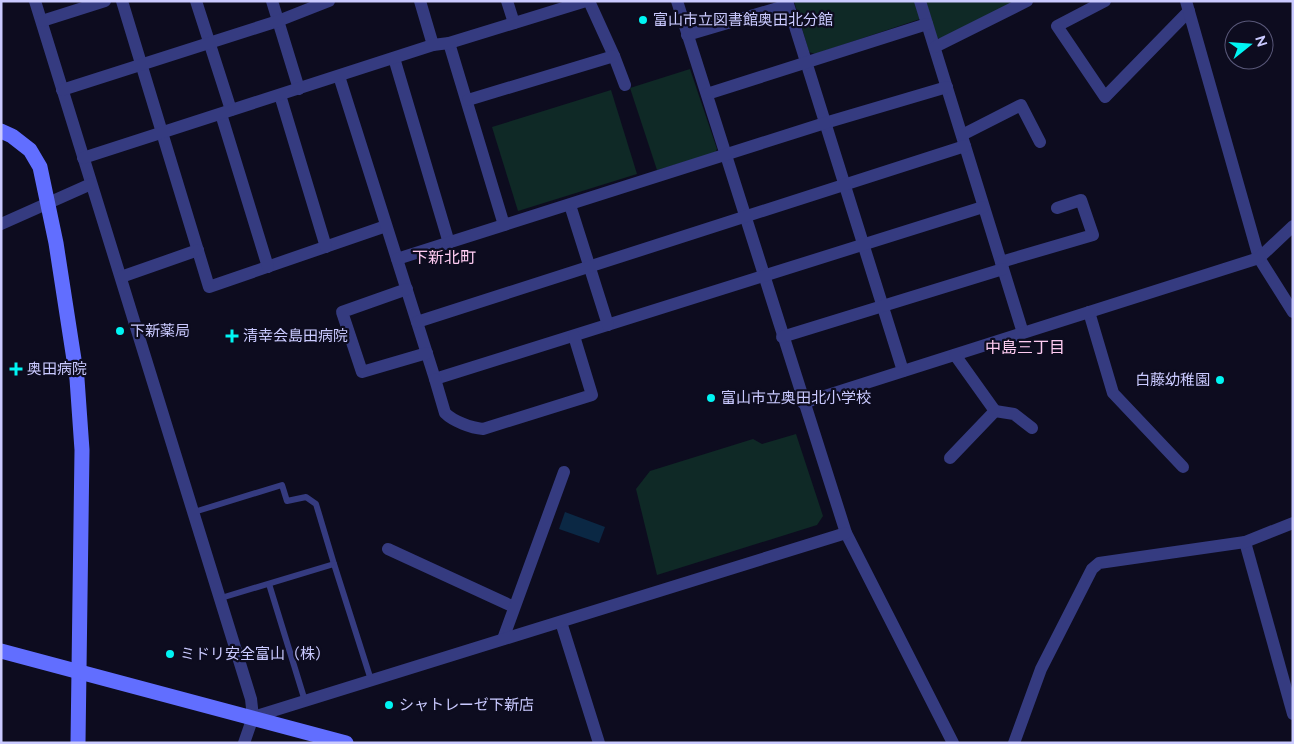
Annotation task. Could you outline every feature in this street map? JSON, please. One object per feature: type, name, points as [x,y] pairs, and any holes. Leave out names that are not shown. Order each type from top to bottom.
[{"type":"street","points":[[35,1],[251,699],[252,717],[244,743]]},
{"type":"street","points":[[42,21],[105,1]]},
{"type":"street","points":[[122,1],[209,286],[386,226]]},
{"type":"street","points":[[196,1],[209,43],[268,266]]},
{"type":"street","points":[[272,1],[299,89]]},
{"type":"street","points":[[62,90],[278,21],[329,1]]},
{"type":"street","points":[[420,1],[433,45]]},
{"type":"street","points":[[507,1],[514,23]]},
{"type":"street","points":[[83,158],[433,45],[449,43],[587,1],[614,56],[625,85]]},
{"type":"street","points":[[676,1],[846,533],[953,743]]},
{"type":"street","points":[[920,1],[1023,333]]},
{"type":"street","points":[[935,47],[1027,1]]},
{"type":"street","points":[[1105,1],[1057,26],[1105,97],[1188,6]]},
{"type":"street","points":[[688,35],[788,3],[903,372]]},
{"type":"street","points":[[1188,6],[1259,258],[1293,312]]},
{"type":"street","points":[[707,94],[927,24]]},
{"type":"street","points":[[449,43],[468,100],[504,225]]},
{"type":"street","points":[[468,100],[614,56]]},
{"type":"street","points":[[394,58],[449,243]]},
{"type":"street","points":[[339,76],[445,413],[449,417],[476,429],[483,429],[592,396],[574,336]]},
{"type":"street","points":[[397,259],[825,123],[947,87]]},
{"type":"street","points":[[280,95],[326,247]]},
{"type":"street","points":[[417,322],[844,184],[963,140],[1021,105],[1040,142]]},
{"type":"street","points":[[1,131],[12,136],[30,150],[40,167],[64,291],[77,379],[82,450],[78,743]]},
{"type":"street","points":[[1,224],[91,184]]},
{"type":"street","points":[[782,337],[883,306],[1093,235],[1081,200],[1057,208]]},
{"type":"street","points":[[570,204],[608,325]]},
{"type":"street","points":[[435,379],[983,207]]},
{"type":"street","points":[[803,403],[1259,258],[1293,226]]},
{"type":"street","points":[[121,277],[198,250]]},
{"type":"street","points":[[407,289],[342,312],[362,372],[427,353]]},
{"type":"street","points":[[1090,312],[1113,393],[1184,466]]},
{"type":"street","points":[[955,355],[995,411],[1014,414],[1032,428]]},
{"type":"street","points":[[950,458],[995,411]]},
{"type":"street","points":[[503,639],[564,472]]},
{"type":"street","points":[[1014,743],[1041,669],[1092,569],[1099,563],[1245,542],[1293,523]]},
{"type":"street","points":[[252,717],[846,533]]},
{"type":"street","points":[[1245,542],[1293,714]]},
{"type":"street","points":[[388,548],[514,607]]},
{"type":"street","points":[[561,622],[599,743]]},
{"type":"street","points":[[1,651],[346,743]]},
{"type":"lane","points":[[194,512],[282,485],[287,501],[306,497],[316,504],[371,680]]},
{"type":"lane","points":[[221,598],[334,564]]},
{"type":"lane","points":[[269,584],[305,701]]},
{"type":"green space","points":[[794,1],[915,1],[920,19],[815,54],[809,52]]},
{"type":"green space","points":[[926,1],[1018,1],[943,39],[937,38]]},
{"type":"green space","points":[[690,69],[717,149],[715,153],[657,170],[630,88]]},
{"type":"green space","points":[[611,90],[637,174],[518,211],[492,127]]},
{"type":"green space","points":[[796,434],[823,516],[817,525],[657,575],[636,489],[650,471],[753,439],[762,444]]},
{"type":"water","points":[[565,512],[605,527],[599,543],[559,529]]},
{"type":"place","name":"富山市立図書館奥田北分館","points":[[643,20]]},
{"type":"place","name":"下新薬局","points":[[120,331]]},
{"type":"place","name":"清幸会島田病院","points":[[232,336]]},
{"type":"place","name":"奥田病院","points":[[16,369]]},
{"type":"place","name":"白藤幼稚園","points":[[1220,380]]},
{"type":"place","name":"富山市立奥田北小学校","points":[[711,398]]},
{"type":"place","name":"ミドリ安全富山（株）","points":[[170,654]]},
{"type":"place","name":"シャトレーゼ下新店","points":[[389,705]]},
{"type":"district","name":"下新北町","points":[[444,257]]},
{"type":"district","name":"中島三丁目","points":[[1025,347]]}]
